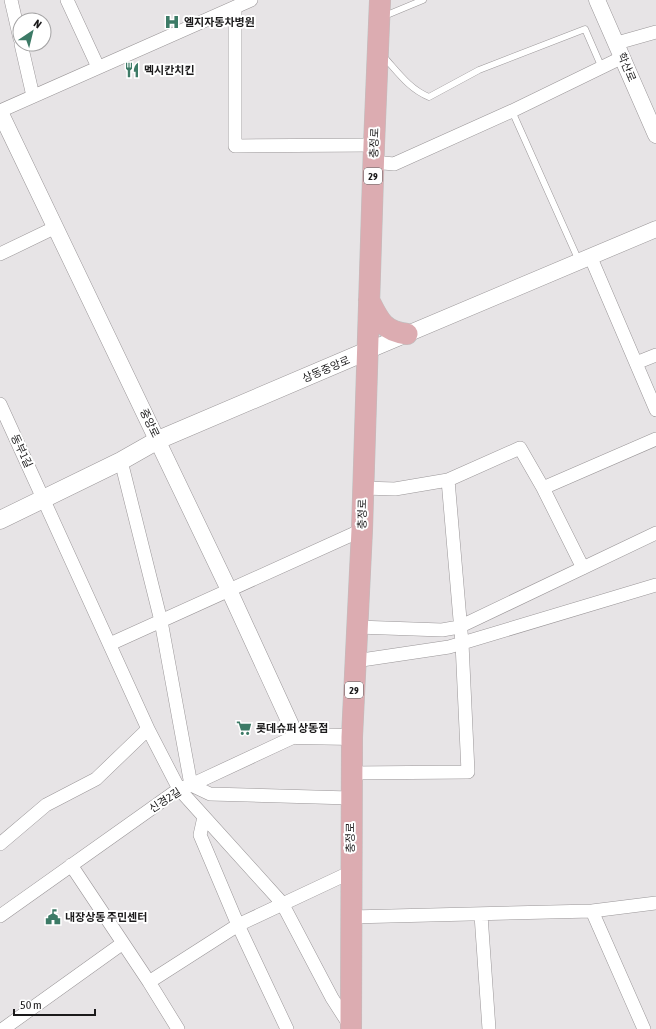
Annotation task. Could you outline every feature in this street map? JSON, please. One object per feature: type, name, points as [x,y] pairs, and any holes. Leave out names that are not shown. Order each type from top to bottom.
[{"type":"main road","name":"충정로","points":[[351,1029],[350,798],[362,530],[373,154],[380,9]]},
{"type":"main road","points":[[369,298],[378,318],[386,327],[395,333],[407,334]]},
{"type":"main road","name":"상동중앙로","points":[[0,520],[121,461],[158,440],[367,351]]},
{"type":"street","points":[[11,0],[14,12]]},
{"type":"street","points":[[67,0],[98,67]]},
{"type":"street","points":[[0,111],[251,0]]},
{"type":"street","name":"학산로","points":[[597,0],[656,135]]},
{"type":"street","points":[[235,7],[235,146],[373,154],[394,164],[512,111],[602,68],[620,50],[656,32]]},
{"type":"street","points":[[23,52],[33,96]]},
{"type":"street","name":"중앙로","points":[[0,111],[54,228],[158,440],[296,736]]},
{"type":"street","points":[[0,254],[54,228]]},
{"type":"street","name":"상동중앙로","points":[[367,351],[656,229]]},
{"type":"street","points":[[585,259],[636,363],[656,410]]},
{"type":"street","points":[[636,363],[656,355]]},
{"type":"street","name":"동부1길","points":[[0,404],[45,498],[148,728],[204,817],[282,903],[332,998],[351,1029]]},
{"type":"street","points":[[543,488],[656,439]]},
{"type":"street","points":[[363,488],[395,489],[448,480],[520,448],[543,488],[583,568]]},
{"type":"street","points":[[121,461],[161,622],[185,787],[210,794],[350,798]]},
{"type":"street","points":[[351,773],[468,772],[462,643],[448,480]]},
{"type":"street","points":[[110,644],[362,530]]},
{"type":"street","points":[[357,627],[442,630],[460,627],[656,533]]},
{"type":"street","points":[[355,661],[450,647],[656,585]]},
{"type":"street","points":[[0,844],[46,806],[96,778],[148,728]]},
{"type":"street","name":"신경2길","points":[[0,916],[71,865],[185,787],[296,736],[352,737]]},
{"type":"street","points":[[204,817],[200,835],[238,925],[287,1029]]},
{"type":"street","points":[[71,865],[149,982],[174,1027]]},
{"type":"street","points":[[149,982],[238,925],[282,903],[351,872]]},
{"type":"street","points":[[351,917],[592,911],[656,903]]},
{"type":"street","points":[[592,911],[644,1029]]},
{"type":"street","points":[[482,914],[489,1029]]},
{"type":"street","points":[[3,1029],[123,943]]},
{"type":"lane","points":[[380,9],[423,0]]},
{"type":"lane","points":[[378,51],[411,86],[419,93],[429,97],[480,70],[585,29],[602,68]]},
{"type":"lane","points":[[512,111],[585,259]]},
{"type":"place","name":"엘지자동차병원","points":[[172,22]]},
{"type":"place","name":"멕시칸치킨","points":[[132,70]]},
{"type":"place","name":"롯데슈퍼 상동점","points":[[244,728]]},
{"type":"place","name":"내장상동 주민센터","points":[[53,917]]}]
